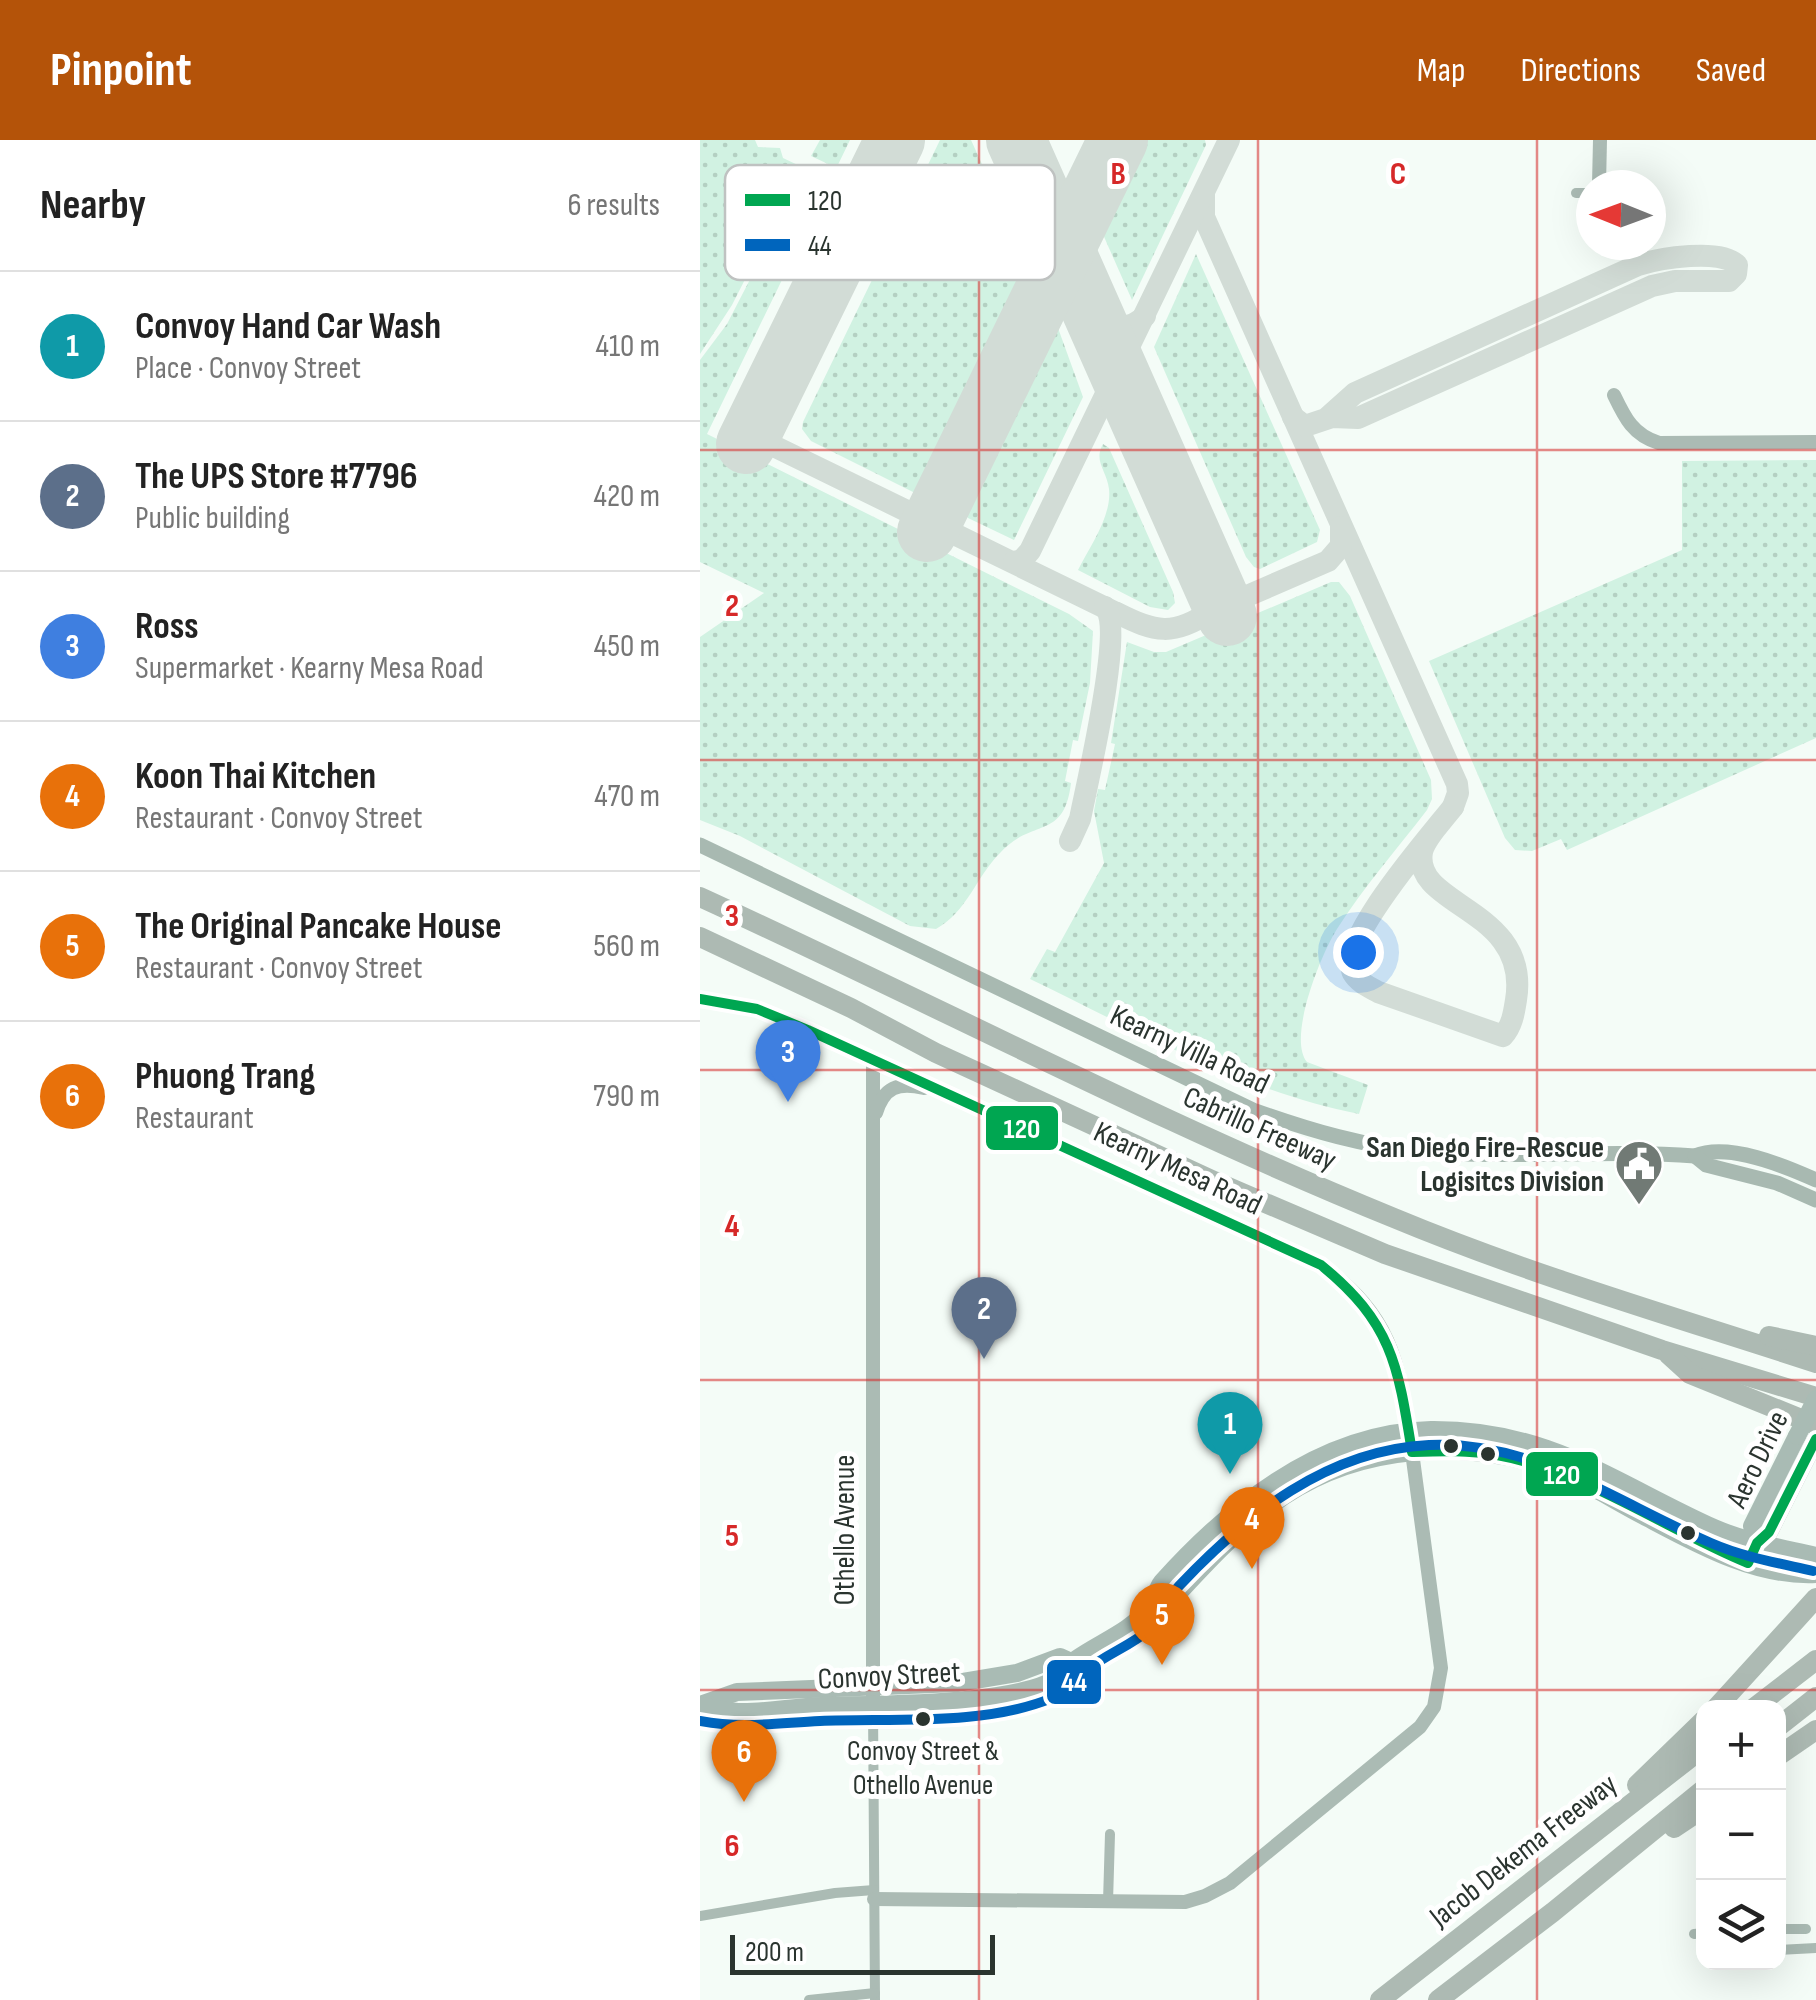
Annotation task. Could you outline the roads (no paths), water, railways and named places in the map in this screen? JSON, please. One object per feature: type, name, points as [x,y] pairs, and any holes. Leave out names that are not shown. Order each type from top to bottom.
[{"type":"highway","name":"Cabrillo Freeway","points":[[705,898],[1231,1150],[1396,1220],[1508,1262],[1816,1363]]},
{"type":"highway","points":[[700,936],[936,1053],[1300,1219],[1385,1254],[1662,1350],[1816,1398]]},
{"type":"highway","points":[[700,958],[728,951]]},
{"type":"highway","points":[[1731,1335],[1766,1335],[1816,1346]]},
{"type":"highway","points":[[1662,1350],[1690,1374],[1810,1436]]},
{"type":"highway","points":[[1723,1700],[1816,1598]]},
{"type":"highway","points":[[1764,1700],[1816,1660]]},
{"type":"highway","points":[[1786,1721],[1816,1697]]},
{"type":"highway","points":[[1570,1852],[1696,1728]]},
{"type":"highway","points":[[1786,1751],[1816,1730]]},
{"type":"highway","name":"Jacob Dekema Freeway","points":[[1380,2000],[1696,1753]]},
{"type":"highway","points":[[1438,2000],[1703,1790]]},
{"type":"highway","points":[[1553,1912],[1696,1814]]},
{"type":"main road","name":"Kearny Villa Road","points":[[700,846],[1253,1110],[1297,1126],[1335,1137],[1422,1152],[1695,1156],[1708,1150],[1783,1165],[1816,1180]]},
{"type":"main road","name":"Kearny Mesa Road","points":[[700,999],[757,1009],[1304,1256],[1350,1286],[1378,1320],[1392,1349],[1410,1442]]},
{"type":"main road","name":"Kearny Villa Road","points":[[1695,1156],[1706,1165],[1777,1183],[1816,1200]]},
{"type":"main road","name":"Aero Drive","points":[[1748,1563],[1757,1543],[1752,1526],[1810,1436],[1816,1398]]},
{"type":"main road","name":"Convoy Street","points":[[700,1706],[738,1712],[977,1698],[1045,1682],[1066,1672],[1071,1662],[1105,1643],[1153,1604],[1172,1599],[1236,1532],[1286,1494],[1410,1442],[1468,1431],[1558,1452],[1594,1466],[1713,1528],[1816,1556]]},
{"type":"main road","name":"Convoy Street","points":[[1410,1442],[1551,1468],[1701,1546],[1748,1563],[1808,1574]]},
{"type":"main road","name":"Convoy Street","points":[[700,1706],[737,1692],[958,1683],[1017,1673],[1060,1657],[1071,1662]]},
{"type":"main road","points":[[977,1698],[988,1690],[1030,1679],[1039,1664]]},
{"type":"street","points":[[1599,170],[1600,140]]},
{"type":"street","points":[[1614,395],[1629,425],[1659,443],[1816,442]]},
{"type":"street","name":"Othello Avenue","points":[[873,1061],[875,1997]]},
{"type":"street","points":[[871,1138],[878,1106],[889,1090],[907,1084],[936,1091]]},
{"type":"street","points":[[700,1916],[835,1893],[1185,1902],[1230,1882],[1420,1727],[1434,1707],[1442,1668],[1410,1442]]},
{"type":"street","points":[[1108,1902],[1110,1834]]},
{"type":"street","points":[[1786,1929],[1806,1929]]},
{"type":"street","points":[[1786,1950],[1816,1948]]},
{"type":"street","points":[[809,2000],[875,1997]]},
{"type":"place","name":"Ross","points":[[788,1102]]},
{"type":"place","name":"San Diego Fire-Rescue Logisitcs Division","points":[[1639,1206]]},
{"type":"place","name":"The UPS Store #7796","points":[[984,1359]]},
{"type":"place","name":"Convoy Hand Car Wash","points":[[1230,1474]]},
{"type":"place","name":"Koon Thai Kitchen","points":[[1252,1569]]},
{"type":"place","name":"The Original Pancake House","points":[[1162,1665]]},
{"type":"place","name":"Convoy Street & Othello Avenue","points":[[923,1719]]},
{"type":"place","name":"Phuong Trang","points":[[744,1802]]}]
